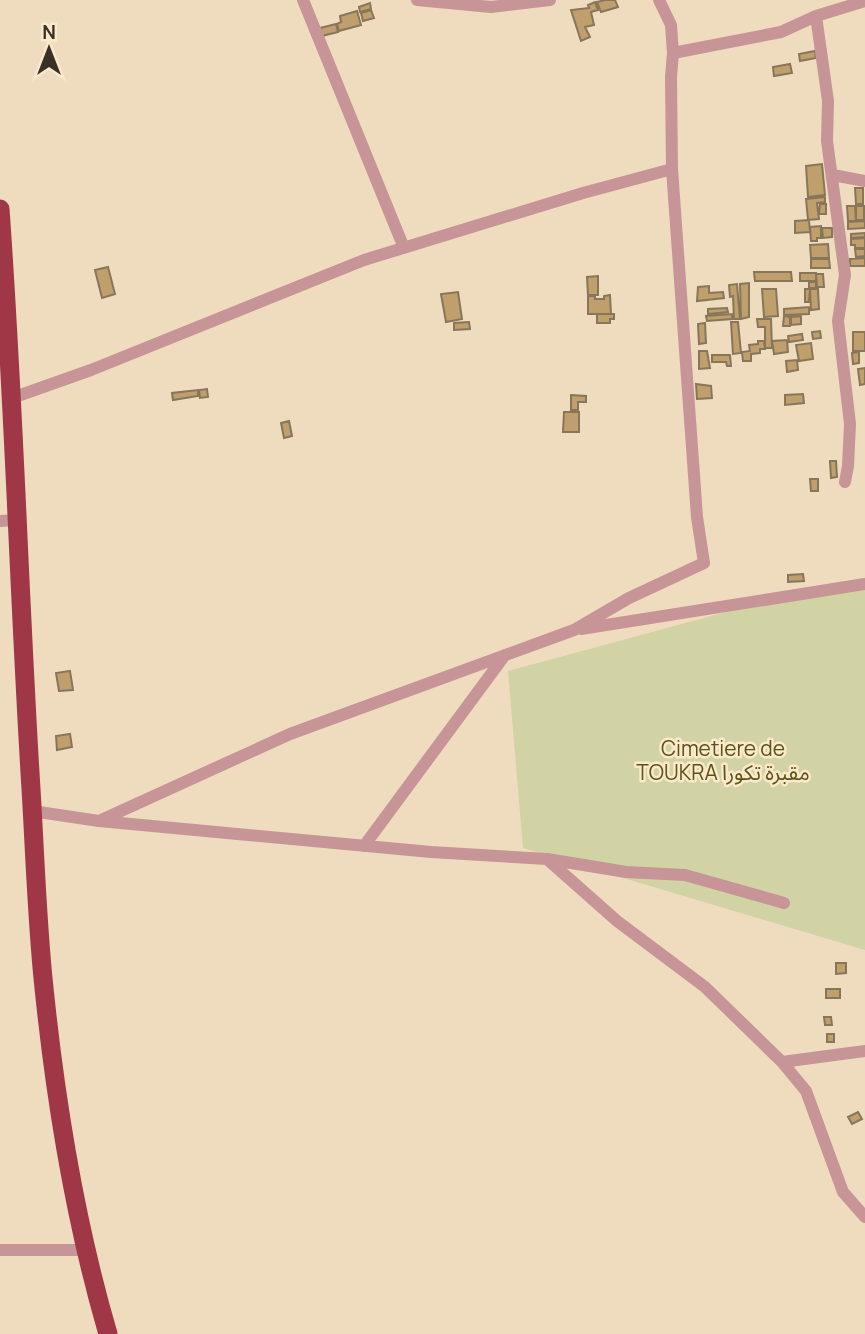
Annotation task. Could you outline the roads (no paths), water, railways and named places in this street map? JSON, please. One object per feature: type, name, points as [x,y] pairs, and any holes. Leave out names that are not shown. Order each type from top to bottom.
[{"type":"highway","points":[[0,209],[12,398],[9,520],[43,986],[74,1196],[108,1334]]},
{"type":"street","points":[[303,0],[404,248]]},
{"type":"street","points":[[417,0],[491,7],[550,0]]},
{"type":"street","points":[[99,821],[290,734],[574,630],[629,598],[704,563],[697,517],[673,169],[671,25],[659,0]]},
{"type":"street","points":[[673,53],[781,32],[816,16],[865,1]]},
{"type":"street","points":[[816,16],[828,101],[827,141],[845,275],[838,321],[850,424],[845,482]]},
{"type":"street","points":[[12,398],[91,370],[364,260],[673,169]]},
{"type":"street","points":[[833,175],[865,181]]},
{"type":"street","points":[[574,630],[865,584]]},
{"type":"street","points":[[363,846],[505,655]]},
{"type":"street","points":[[32,811],[99,821],[363,846],[547,859],[626,872],[685,875],[784,903]]},
{"type":"street","points":[[547,859],[617,921],[705,987],[782,1062],[806,1091],[843,1192],[865,1217]]},
{"type":"street","points":[[782,1062],[865,1051]]},
{"type":"street","points":[[0,1250],[86,1250]]},
{"type":"park label","name":"Cimetiere de TOUKRA مقبرة تكورا","points":[[723,760]]}]
